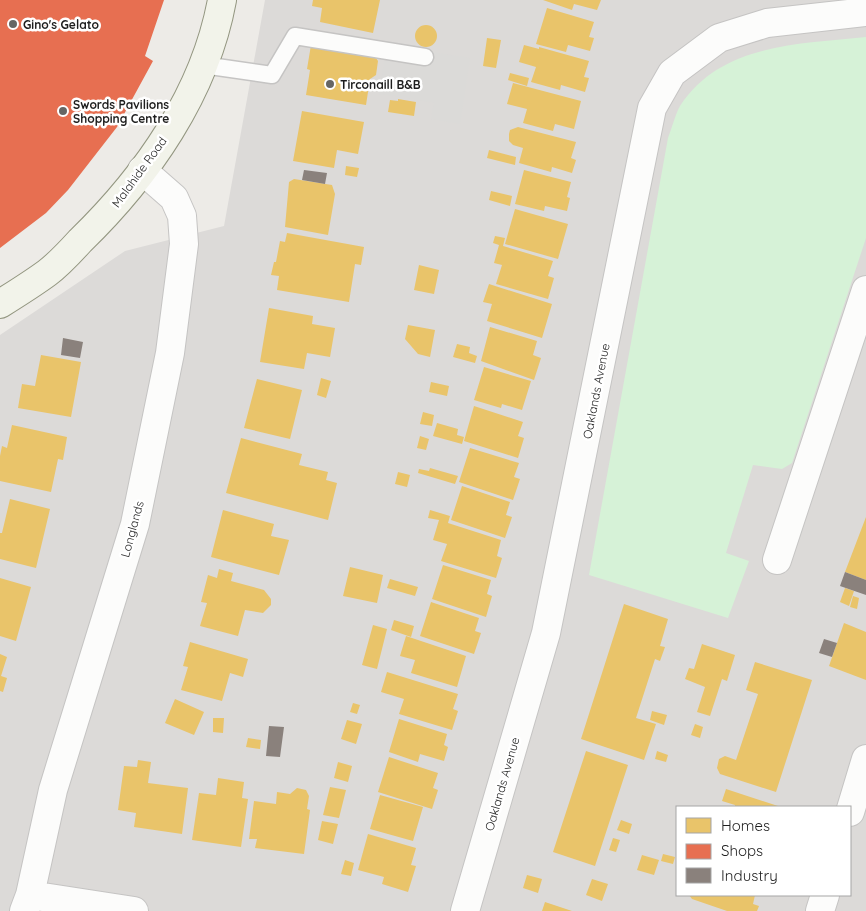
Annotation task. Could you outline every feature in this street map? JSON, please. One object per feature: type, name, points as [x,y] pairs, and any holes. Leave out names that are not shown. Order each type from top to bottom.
[{"type":"main road","name":"Malahide Road","points":[[0,304],[49,272],[109,213],[142,170],[166,137],[189,99],[213,42],[222,0]]},
{"type":"street","name":"Oaklands Avenue","points":[[464,911],[546,633],[652,108],[672,73],[719,38],[767,24],[866,12]]},
{"type":"street","name":"Longlands","points":[[134,911],[27,903],[53,790],[135,524],[170,353],[184,244],[182,216],[174,198],[142,170]]},
{"type":"street","points":[[777,560],[866,290]]},
{"type":"street","points":[[851,809],[866,759]]},
{"type":"street","points":[[820,911],[825,896]]},
{"type":"lane","points":[[203,66],[272,75],[295,36],[425,57]]},
{"type":"shaded area","points":[[265,0],[866,0],[866,911],[0,911],[0,335],[125,251],[224,226]]},
{"type":"shaded area","points":[[387,45],[470,58],[460,124],[431,119],[434,103],[379,94]]},
{"type":"green space","points":[[866,37],[866,238],[792,463],[782,469],[753,465],[726,553],[749,561],[728,618],[589,575],[668,138],[680,106],[697,85],[717,70],[739,58],[789,45]]},
{"type":"building: Homes","points":[[313,0],[380,0],[373,33],[320,22],[322,8],[312,6]]},
{"type":"building: Homes","points":[[543,0],[601,0],[597,10],[574,4],[572,10]]},
{"type":"building: Homes","points":[[547,8],[594,22],[589,37],[594,38],[590,51],[568,45],[566,52],[536,44]]},
{"type":"building: Homes","points":[[426,25],[434,28],[437,36],[434,44],[426,47],[418,44],[415,36],[418,28]]},
{"type":"building: Homes","points":[[487,38],[501,40],[496,68],[483,66]]},
{"type":"building: Homes","points":[[311,45],[374,55],[378,61],[376,75],[370,79],[366,105],[306,95],[310,70],[307,69]]},
{"type":"building: Homes","points":[[524,45],[539,49],[539,47],[589,61],[584,77],[589,78],[585,92],[561,85],[560,90],[531,82],[536,67],[519,62]]},
{"type":"building: Homes","points":[[510,73],[529,78],[527,86],[508,80]]},
{"type":"building: Homes","points":[[513,83],[581,101],[574,129],[555,124],[553,131],[523,123],[527,109],[507,104]]},
{"type":"building: Homes","points":[[398,99],[416,102],[414,116],[388,112],[390,100],[398,101]]},
{"type":"building: Homes","points":[[302,111],[364,122],[358,154],[337,150],[334,168],[293,161]]},
{"type":"building: Homes","points":[[518,127],[576,142],[571,158],[576,160],[572,173],[552,167],[551,172],[519,163],[523,148],[513,145],[509,141],[510,130]]},
{"type":"building: Homes","points":[[489,150],[516,157],[515,165],[487,158]]},
{"type":"building: Homes","points":[[346,166],[359,168],[357,177],[345,175]]},
{"type":"building: Homes","points":[[524,170],[571,182],[567,197],[570,198],[567,211],[545,206],[544,211],[515,204]]},
{"type":"building: Homes","points":[[294,179],[332,185],[335,194],[328,235],[285,227],[289,182]]},
{"type":"building: Homes","points":[[491,191],[512,196],[510,206],[489,200]]},
{"type":"building: Homes","points":[[515,209],[568,224],[558,259],[505,244]]},
{"type":"building: Homes","points":[[287,233],[364,247],[361,265],[355,264],[349,302],[277,290],[279,276],[271,275],[274,262],[276,262],[280,241],[285,242]]},
{"type":"building: Homes","points":[[495,236],[505,238],[503,246],[553,261],[548,276],[554,278],[548,299],[496,284],[502,265],[494,263],[499,245],[493,243]]},
{"type":"building: Homes","points":[[419,265],[439,270],[434,294],[414,290]]},
{"type":"building: Homes","points":[[489,284],[552,304],[542,338],[487,321],[492,304],[483,302]]},
{"type":"building: Homes","points":[[269,308],[313,316],[312,324],[335,328],[330,357],[307,353],[304,369],[260,362]]},
{"type":"building: Homes","points":[[408,325],[435,330],[430,357],[418,354],[405,339]]},
{"type":"building: Homes","points":[[490,327],[537,341],[533,355],[541,358],[534,380],[481,361]]},
{"type":"building: Homes","points":[[457,344],[470,347],[469,353],[477,356],[475,363],[453,357]]},
{"type":"building: Homes","points":[[41,355],[81,362],[71,417],[18,408],[22,384],[35,386]]},
{"type":"building: Homes","points":[[484,367],[531,381],[522,410],[502,404],[501,408],[474,400]]},
{"type":"building: Homes","points":[[321,378],[331,381],[326,398],[317,395]]},
{"type":"building: Homes","points":[[257,379],[302,390],[290,439],[244,428]]},
{"type":"building: Homes","points":[[431,382],[449,386],[447,396],[429,392]]},
{"type":"building: Homes","points":[[474,406],[523,422],[518,436],[524,438],[518,458],[464,441]]},
{"type":"building: Homes","points":[[423,412],[434,415],[432,426],[420,424]]},
{"type":"building: Homes","points":[[437,423],[458,429],[457,435],[464,437],[462,444],[433,436]]},
{"type":"building: Homes","points":[[12,425],[67,437],[63,460],[58,459],[51,492],[0,481],[2,446],[7,448]]},
{"type":"building: Homes","points":[[420,436],[429,439],[426,450],[417,448]]},
{"type":"building: Homes","points":[[241,438],[302,454],[299,465],[328,472],[326,480],[337,483],[328,520],[226,493]]},
{"type":"building: Homes","points":[[470,448],[519,463],[514,477],[520,479],[513,500],[459,482]]},
{"type":"building: Homes","points":[[430,468],[458,476],[455,484],[418,473],[419,469],[429,471]]},
{"type":"building: Homes","points":[[398,472],[410,475],[407,487],[395,484]]},
{"type":"building: Homes","points":[[462,486],[510,502],[506,515],[512,517],[505,538],[451,520]]},
{"type":"building: Homes","points":[[10,499],[50,509],[36,568],[0,559],[0,533],[2,533]]},
{"type":"building: Homes","points":[[223,510],[274,524],[271,536],[289,540],[279,575],[211,557]]},
{"type":"building: Homes","points":[[430,510],[450,516],[448,523],[501,540],[497,556],[502,558],[496,578],[441,561],[447,544],[433,540],[439,520],[428,518]]},
{"type":"building: Homes","points":[[866,517],[866,580],[845,572]]},
{"type":"building: Homes","points":[[443,565],[491,580],[487,594],[492,596],[486,617],[432,599]]},
{"type":"building: Homes","points":[[350,567],[383,575],[377,603],[343,596]]},
{"type":"building: Homes","points":[[219,569],[233,573],[231,581],[264,590],[271,599],[271,605],[263,613],[245,610],[238,636],[200,626],[207,603],[201,602],[208,575],[217,578]]},
{"type":"building: Homes","points":[[0,578],[31,587],[16,641],[0,636]]},
{"type":"building: Homes","points":[[390,579],[418,587],[415,596],[387,588]]},
{"type":"building: Homes","points":[[845,588],[854,591],[849,606],[840,602]]},
{"type":"building: Homes","points":[[853,596],[859,598],[857,609],[850,607]]},
{"type":"building: Homes","points":[[431,602],[479,618],[475,631],[481,633],[474,654],[420,636]]},
{"type":"building: Homes","points":[[624,604],[668,619],[660,646],[665,647],[660,661],[655,659],[636,718],[656,724],[644,760],[581,739]]},
{"type":"building: Homes","points":[[394,620],[414,626],[411,637],[391,630]]},
{"type":"building: Homes","points":[[844,623],[866,632],[866,680],[829,666]]},
{"type":"building: Homes","points":[[373,625],[387,629],[377,669],[362,665]]},
{"type":"building: Homes","points":[[406,636],[466,656],[457,687],[411,673],[415,660],[400,656]]},
{"type":"building: Homes","points":[[190,642],[248,659],[243,677],[230,673],[222,701],[181,690],[188,667],[183,666]]},
{"type":"building: Homes","points":[[702,644],[735,655],[727,681],[722,679],[710,716],[697,712],[705,687],[685,679],[689,668],[694,669]]},
{"type":"building: Homes","points":[[0,654],[7,657],[1,676],[7,678],[3,692],[0,691]]},
{"type":"building: Homes","points":[[755,662],[812,680],[776,792],[720,774],[717,768],[719,759],[725,756],[736,760],[758,694],[746,690]]},
{"type":"building: Homes","points":[[387,672],[458,694],[453,709],[458,711],[452,730],[399,714],[404,699],[381,692]]},
{"type":"building: Homes","points":[[175,699],[204,712],[194,735],[165,723]]},
{"type":"building: Homes","points":[[353,703],[360,705],[357,714],[350,712]]},
{"type":"building: Homes","points":[[652,711],[667,715],[664,725],[650,720]]},
{"type":"building: Homes","points":[[213,718],[224,718],[223,733],[213,732]]},
{"type":"building: Homes","points":[[399,719],[447,734],[444,745],[448,747],[444,761],[420,754],[418,762],[389,752]]},
{"type":"building: Homes","points":[[347,720],[362,724],[356,744],[341,739]]},
{"type":"building: Homes","points":[[695,724],[703,727],[700,738],[691,735]]},
{"type":"building: Homes","points":[[248,738],[261,740],[260,749],[246,747]]},
{"type":"building: Homes","points":[[586,751],[628,765],[595,866],[553,852]]},
{"type":"building: Homes","points":[[657,751],[668,755],[666,762],[655,759]]},
{"type":"building: Homes","points":[[389,757],[438,773],[433,788],[438,790],[432,809],[378,792]]},
{"type":"building: Homes","points":[[138,760],[151,762],[148,783],[188,788],[182,834],[134,827],[136,813],[118,810],[124,766],[137,767]]},
{"type":"building: Homes","points":[[338,762],[352,766],[348,782],[334,778]]},
{"type":"building: Homes","points":[[218,778],[244,782],[242,798],[248,799],[241,847],[192,840],[199,793],[216,795]]},
{"type":"building: Homes","points":[[330,787],[346,790],[339,818],[323,815]]},
{"type":"building: Homes","points":[[297,788],[306,790],[309,796],[307,809],[310,810],[304,854],[255,848],[257,839],[249,839],[254,801],[276,804],[277,792],[290,794]]},
{"type":"building: Homes","points":[[726,789],[778,806],[735,806],[722,801]]},
{"type":"building: Homes","points":[[380,795],[423,807],[413,841],[370,829]]},
{"type":"building: Homes","points":[[621,820],[632,824],[629,834],[617,830]]},
{"type":"building: Homes","points":[[322,821],[338,824],[333,844],[318,840]]},
{"type":"building: Homes","points":[[368,834],[416,848],[411,865],[416,866],[408,892],[382,884],[384,877],[358,870]]},
{"type":"building: Homes","points":[[613,838],[620,840],[616,852],[609,850]]},
{"type":"building: Homes","points":[[663,854],[675,857],[673,864],[661,861]]},
{"type":"building: Homes","points":[[642,855],[659,860],[654,875],[637,870]]},
{"type":"building: Homes","points":[[345,860],[354,863],[351,876],[341,874]]},
{"type":"building: Homes","points":[[527,875],[542,879],[538,893],[523,888]]},
{"type":"building: Homes","points":[[592,879],[608,884],[602,901],[586,895]]},
{"type":"building: Homes","points":[[690,896],[755,896],[753,904],[759,906],[757,911],[727,911],[692,899]]},
{"type":"building: Homes","points":[[545,902],[572,911],[542,911]]},
{"type":"building: Shops","name":"Swords Pavilions Shopping Centre","points":[[0,0],[164,0],[145,56],[153,61],[117,127],[68,190],[46,213],[0,248]]},
{"type":"building: Industry","points":[[304,170],[327,173],[325,184],[302,180]]},
{"type":"building: Industry","points":[[63,338],[83,342],[80,358],[61,355]]},
{"type":"building: Industry","points":[[845,572],[866,580],[866,595],[840,586]]},
{"type":"building: Industry","points":[[824,639],[837,643],[832,657],[819,653]]},
{"type":"building: Industry","points":[[269,726],[284,727],[280,757],[266,756]]},
{"type":"place","name":"Gino's Gelato","points":[[13,24]]},
{"type":"place","name":"Tirconaill B&B","points":[[330,84]]},
{"type":"place","name":"Swords Pavilions Shopping Centre","points":[[63,111]]}]
